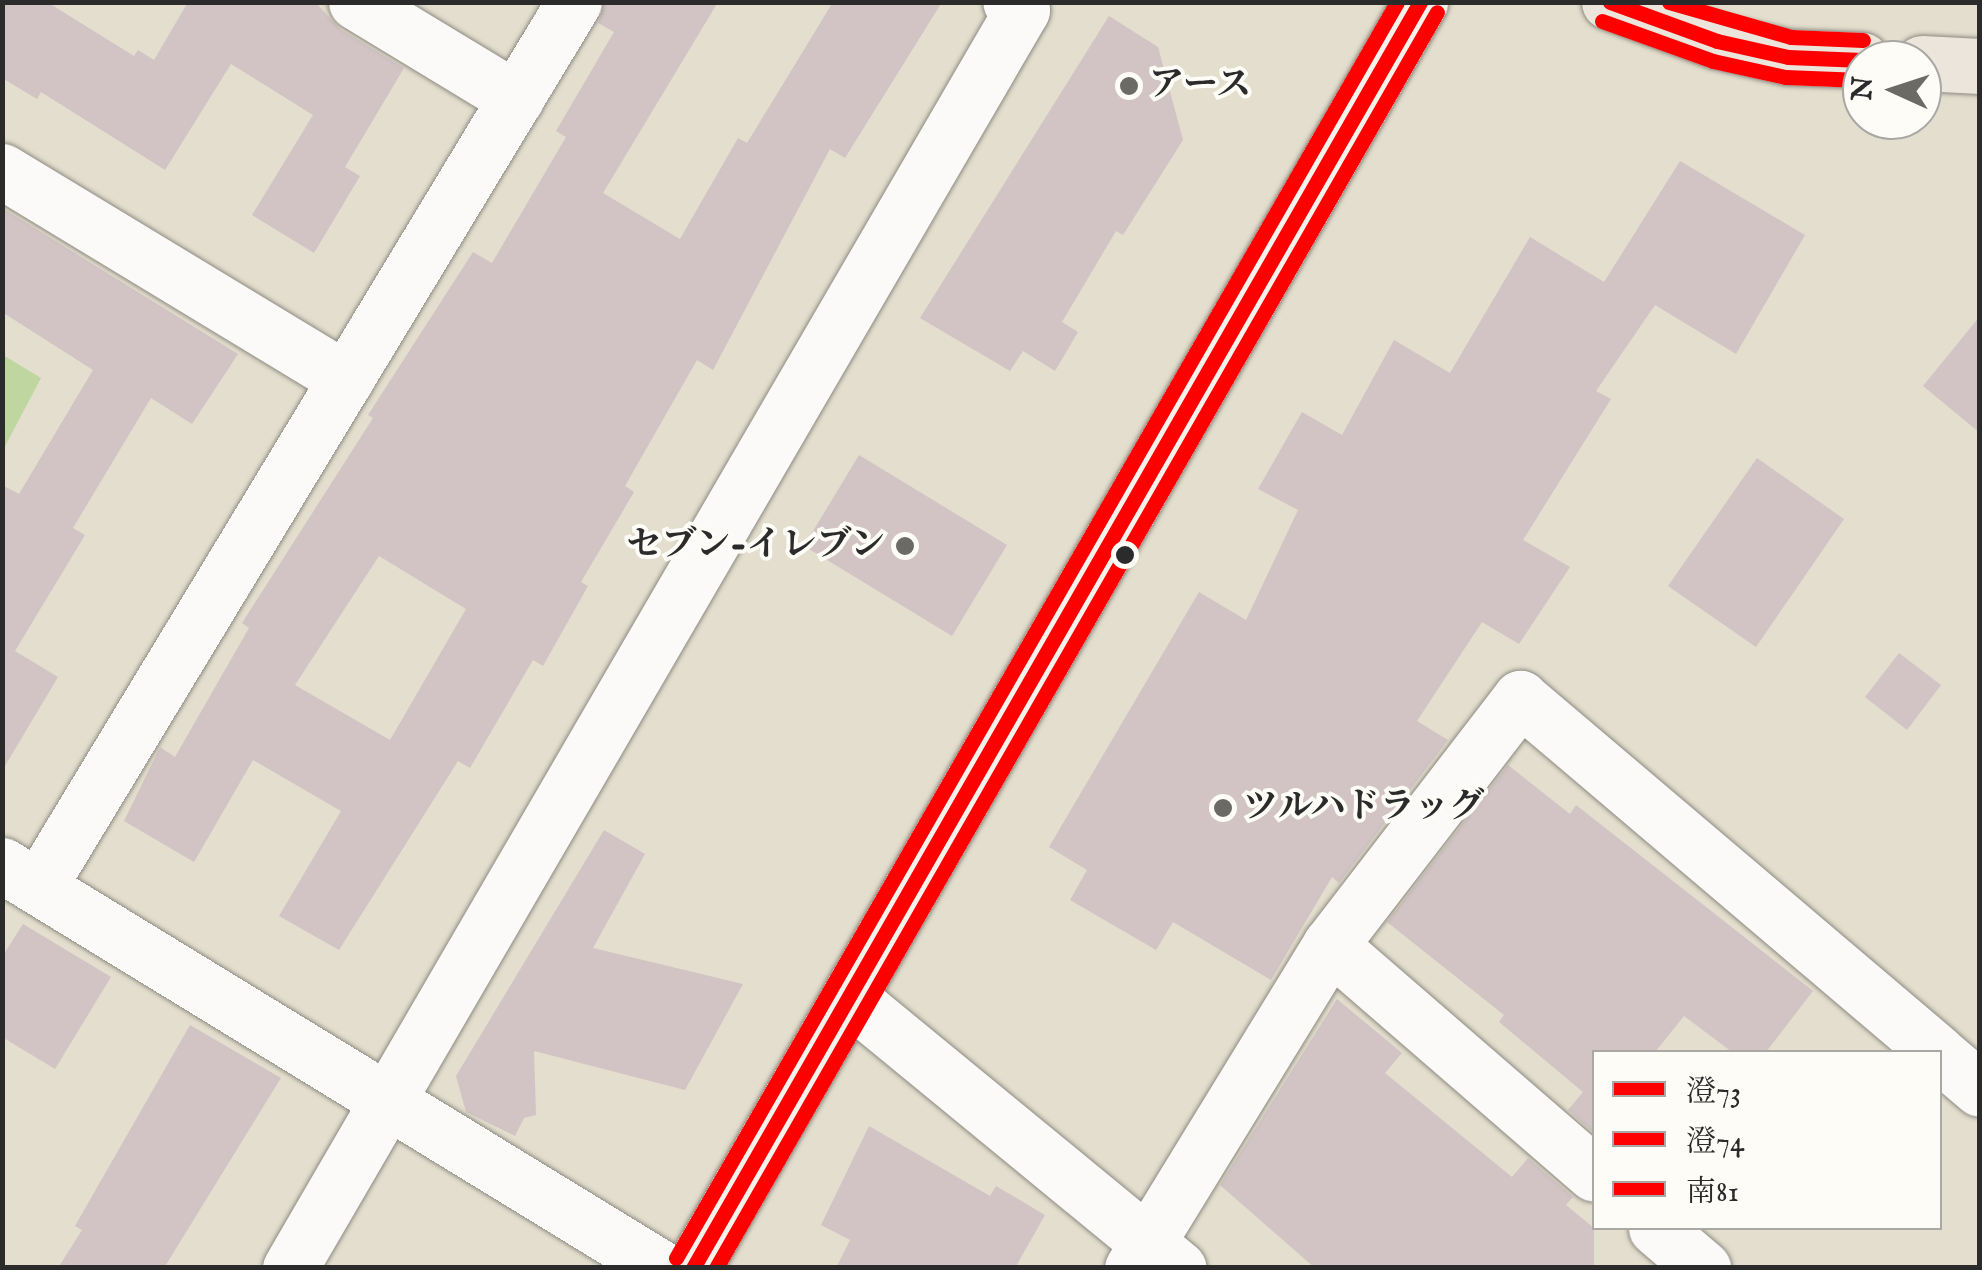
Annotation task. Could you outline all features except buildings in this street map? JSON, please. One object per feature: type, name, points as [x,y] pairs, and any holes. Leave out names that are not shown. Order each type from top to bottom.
[{"type":"main road","points":[[1609,2],[1717,41],[1788,57],[1842,59]]},
{"type":"main road","points":[[1942,64],[1980,66]]},
{"type":"street","points":[[356,2],[516,99]]},
{"type":"street","points":[[574,2],[346,379],[16,882],[391,1098],[661,1268]]},
{"type":"street","points":[[290,1268],[1022,10],[1010,2]]},
{"type":"street","points":[[693,1268],[851,999],[1420,2]]},
{"type":"street","points":[[2,172],[346,379]]},
{"type":"street","points":[[851,999],[1153,1259],[1330,945],[1520,698],[1933,1050]]},
{"type":"street","points":[[1330,945],[1592,1172]]},
{"type":"street","points":[[1942,1057],[1980,1089]]},
{"type":"street","points":[[1658,1230],[1703,1268]]},
{"type":"green space","points":[[3,355],[41,378],[3,450]]},
{"type":"transit line","name":"南81","points":[[676,1258],[1397,2]]},
{"type":"transit line","name":"澄73","points":[[693,1268],[1420,2]]},
{"type":"transit line","name":"澄73","points":[[1610,2],[1717,41],[1788,57],[1842,59]]},
{"type":"transit line","name":"南81","points":[[1669,2],[1791,37],[1863,40]]},
{"type":"transit line","name":"澄74","points":[[716,1268],[1437,12]]},
{"type":"transit line","name":"澄74","points":[[1602,21],[1713,61],[1785,77],[1842,79]]},
{"type":"place","name":"アース","points":[[1129,86]]},
{"type":"place","name":"セブン-イレブン","points":[[905,546]]},
{"type":"place","name":"ツルハドラッグ","points":[[1223,808]]}]
